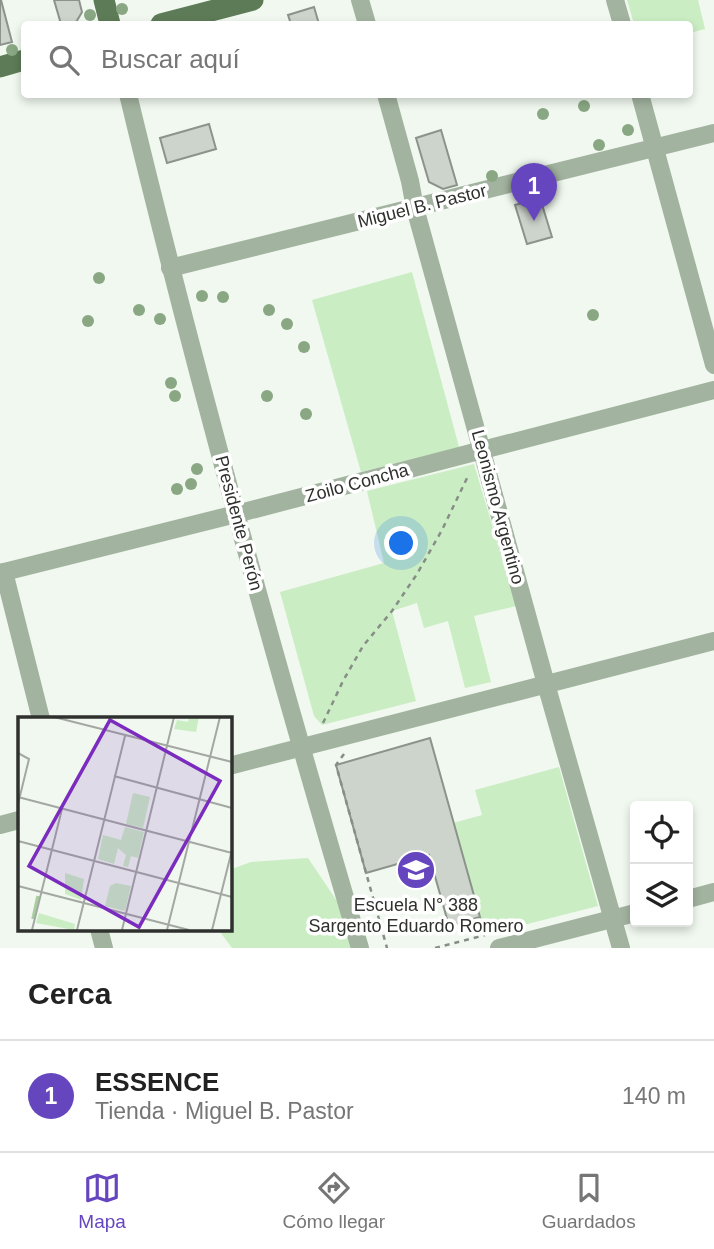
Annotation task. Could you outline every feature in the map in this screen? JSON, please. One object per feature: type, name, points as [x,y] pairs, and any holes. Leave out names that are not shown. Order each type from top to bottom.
[{"type":"main road","points":[[104,0],[109,21]]},
{"type":"main road","points":[[172,21],[253,0]]},
{"type":"main road","points":[[0,66],[21,61]]},
{"type":"street","points":[[360,0],[366,21]]},
{"type":"street","points":[[615,0],[621,21]]},
{"type":"street","name":"Presidente Perón","points":[[129,98],[170,268],[236,514],[309,745],[360,948]]},
{"type":"street","name":"Leonismo Argentino","points":[[387,98],[415,208],[621,948]]},
{"type":"street","points":[[641,98],[714,365]]},
{"type":"street","name":"Miguel B. Pastor","points":[[170,268],[714,134]]},
{"type":"street","name":"Zoilo Concha","points":[[2,572],[714,390]]},
{"type":"street","points":[[2,572],[40,717]]},
{"type":"street","points":[[231,765],[714,641]]},
{"type":"street","points":[[0,825],[18,820]]},
{"type":"street","points":[[693,898],[714,892]]},
{"type":"street","points":[[499,948],[630,914]]},
{"type":"street","points":[[99,930],[104,948]]},
{"type":"path","points":[[309,745],[363,646],[392,611],[417,574],[483,450]]},
{"type":"path","points":[[336,765],[387,948]]},
{"type":"path","points":[[435,948],[485,935]]},
{"type":"green space","points":[[627,0],[698,0],[705,29],[693,32],[693,21],[633,21]]},
{"type":"green space","points":[[412,272],[459,447],[361,472],[312,300]]},
{"type":"green space","points":[[474,464],[516,606],[474,616],[491,682],[465,688],[448,621],[424,628],[417,603],[392,611],[416,701],[322,725],[314,716],[280,592],[384,563],[367,491]]},
{"type":"green space","points":[[559,767],[598,906],[485,935],[453,823],[482,815],[475,790]]},
{"type":"green space","points":[[308,858],[341,907],[352,948],[232,948],[219,930],[231,930],[231,869],[251,862]]},
{"type":"building","points":[[0,0],[12,42],[0,45]]},
{"type":"building","points":[[54,0],[79,0],[82,12],[77,21],[60,21]]},
{"type":"building","points":[[314,7],[318,21],[290,21],[288,15]]},
{"type":"building","points":[[209,124],[216,149],[167,163],[160,138]]},
{"type":"building","points":[[441,130],[457,185],[443,189],[429,182],[416,138]]},
{"type":"building","points":[[540,198],[552,237],[527,244],[515,205]]},
{"type":"building","name":"Escuela N° 388 Sargento Eduardo Romero","points":[[430,738],[480,917],[449,926],[429,855],[366,873],[336,765]]},
{"type":"place","name":"ESSENCE","points":[[534,221]]},
{"type":"place","name":"Escuela N° 388 Sargento Eduardo Romero","points":[[416,870]]}]
